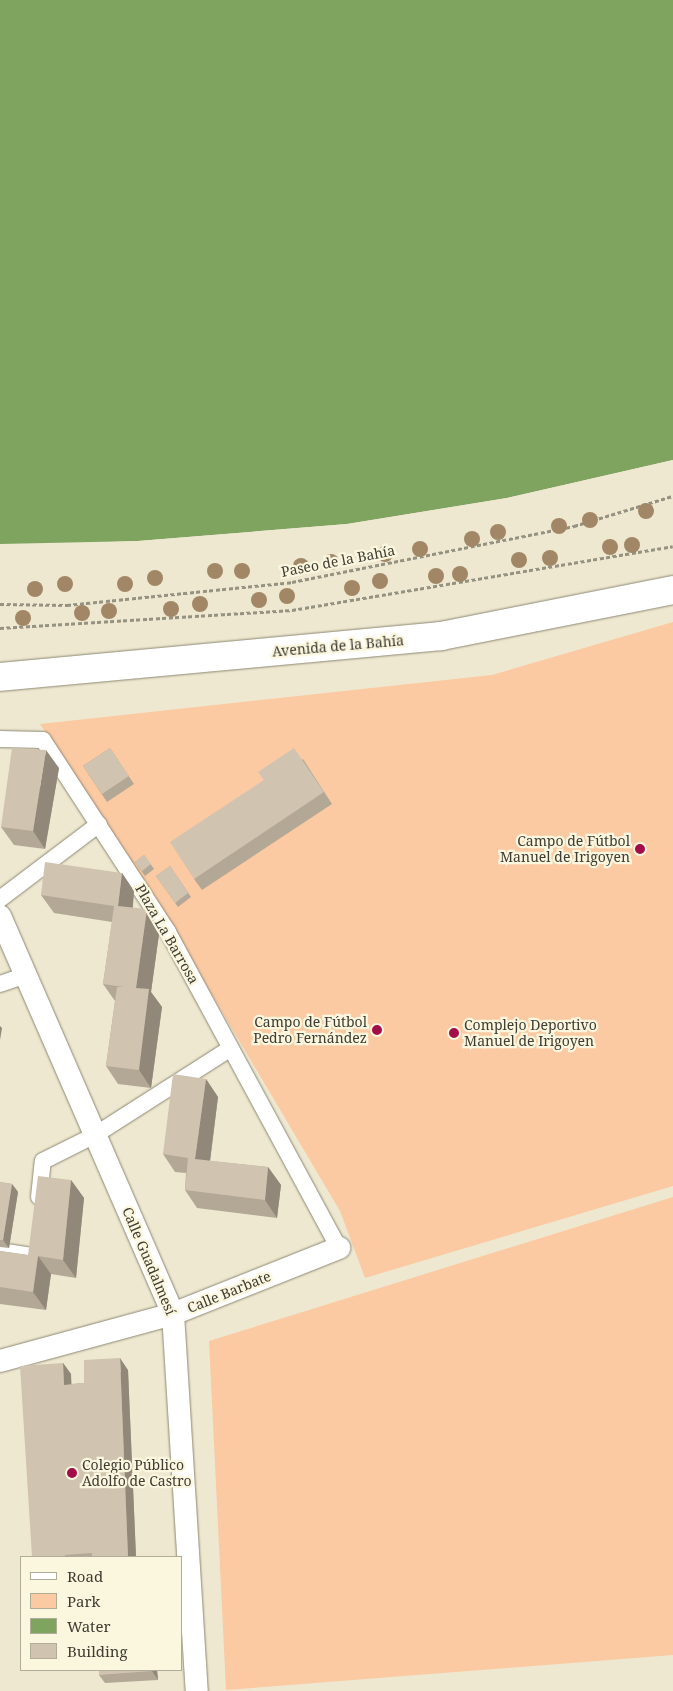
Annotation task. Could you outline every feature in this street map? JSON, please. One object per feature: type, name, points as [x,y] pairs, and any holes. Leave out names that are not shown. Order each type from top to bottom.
[{"type":"main road","name":"Avenida de la Bahía","points":[[0,677],[441,636],[673,590]]},
{"type":"street","name":"Plaza La Barrosa","points":[[0,739],[43,740],[99,824],[168,932],[339,1248]]},
{"type":"street","points":[[0,899],[99,824]]},
{"type":"street","name":"Calle Guadalmesí","points":[[0,916],[174,1314],[197,1691]]},
{"type":"street","points":[[0,984],[26,975]]},
{"type":"street","points":[[36,1218],[43,1161],[95,1135],[231,1048]]},
{"type":"street","points":[[0,1251],[32,1256],[34,1237]]},
{"type":"street","name":"Calle Barbate","points":[[0,1361],[174,1314],[339,1248]]},
{"type":"path","name":"Paseo de la Bahía","points":[[0,604],[67,605],[292,582],[574,526],[673,496]]},
{"type":"path","points":[[0,628],[292,610],[673,546]]},
{"type":"green space","name":"Complejo Deportivo Manuel de Irigoyen","points":[[673,622],[673,1186],[365,1278],[340,1211],[144,880],[40,724],[492,675]]},
{"type":"green space","points":[[673,1197],[673,1655],[226,1690],[209,1341]]},
{"type":"water","points":[[0,0],[673,0],[673,460],[507,498],[347,524],[138,541],[0,544]]},
{"type":"pier","points":[[673,460],[670,464],[507,501],[347,526],[138,543],[0,546],[138,541],[347,524],[507,498]]},
{"type":"building","points":[[12,748],[46,750],[33,831],[1,827]]},
{"type":"building","points":[[110,748],[129,776],[102,794],[83,766]]},
{"type":"building","points":[[294,748],[324,792],[194,879],[170,842],[264,780],[258,772]]},
{"type":"building","points":[[144,855],[151,864],[142,871],[135,862]]},
{"type":"building","points":[[45,862],[122,873],[118,906],[147,909],[136,988],[149,989],[139,1070],[106,1066],[117,987],[124,987],[103,984],[114,906],[41,895]]},
{"type":"building","points":[[170,866],[188,893],[175,903],[156,876]]},
{"type":"building","points":[[173,1074],[206,1079],[195,1159],[268,1167],[265,1200],[185,1190],[188,1158],[163,1154]]},
{"type":"building","points":[[38,1176],[71,1180],[63,1260],[38,1256],[33,1292],[0,1287],[0,1251],[28,1255]]},
{"type":"building","points":[[0,1182],[12,1184],[3,1240],[0,1240]]},
{"type":"building","name":"Colegio Público Adolfo de Castro","points":[[120,1358],[128,1556],[92,1556],[92,1553],[65,1556],[32,1556],[20,1366],[63,1363],[64,1385],[84,1383],[84,1360]]},
{"type":"building","points":[[99,1671],[152,1671],[99,1675]]},
{"type":"place","name":"Campo de Fútbol Manuel de Irigoyen","points":[[640,849]]},
{"type":"place","name":"Campo de Fútbol Pedro Fernández","points":[[377,1030]]},
{"type":"place","name":"Complejo Deportivo Manuel de Irigoyen","points":[[454,1033]]},
{"type":"place","name":"Colegio Público Adolfo de Castro","points":[[72,1473]]}]
